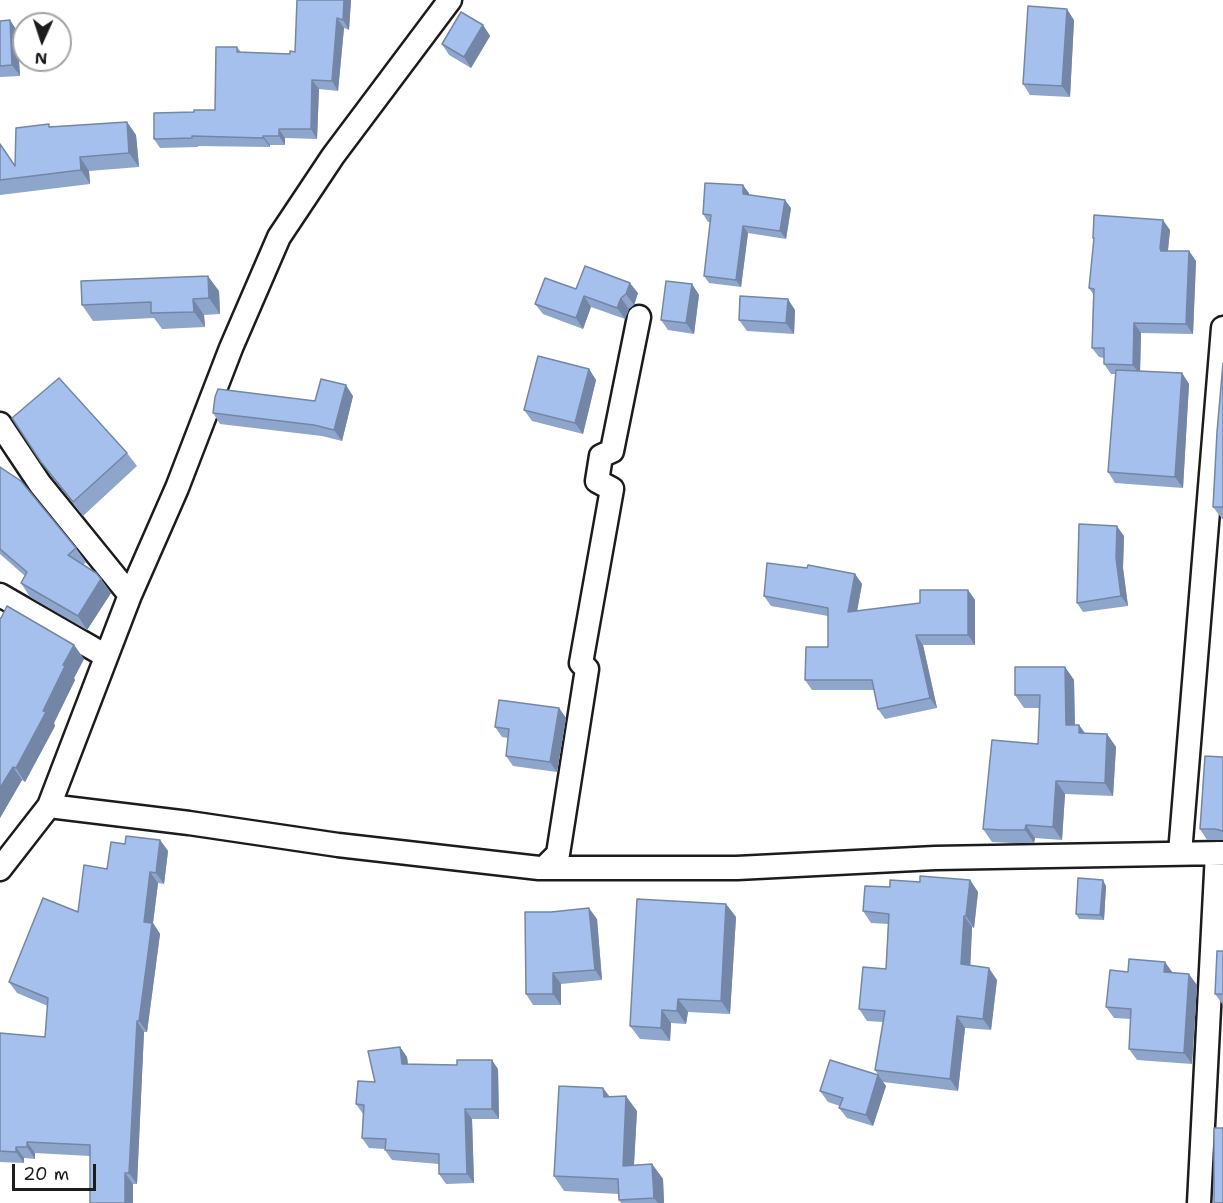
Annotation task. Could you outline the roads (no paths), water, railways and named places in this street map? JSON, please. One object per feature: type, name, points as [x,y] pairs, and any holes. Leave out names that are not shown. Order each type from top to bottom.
[{"type":"street","points":[[0,869],[49,806],[130,595],[177,488],[231,348],[279,237],[333,156],[450,0]]},
{"type":"street","points":[[544,868],[558,854],[587,669],[581,663],[612,489],[597,481],[601,456],[612,451],[639,317]]},
{"type":"street","points":[[1180,853],[1223,328]]},
{"type":"street","points":[[0,424],[40,484],[130,595]]},
{"type":"street","points":[[0,595],[106,656]]},
{"type":"street","points":[[49,806],[189,823],[338,845],[544,868],[737,868],[934,858],[1220,853],[1199,1203]]}]
